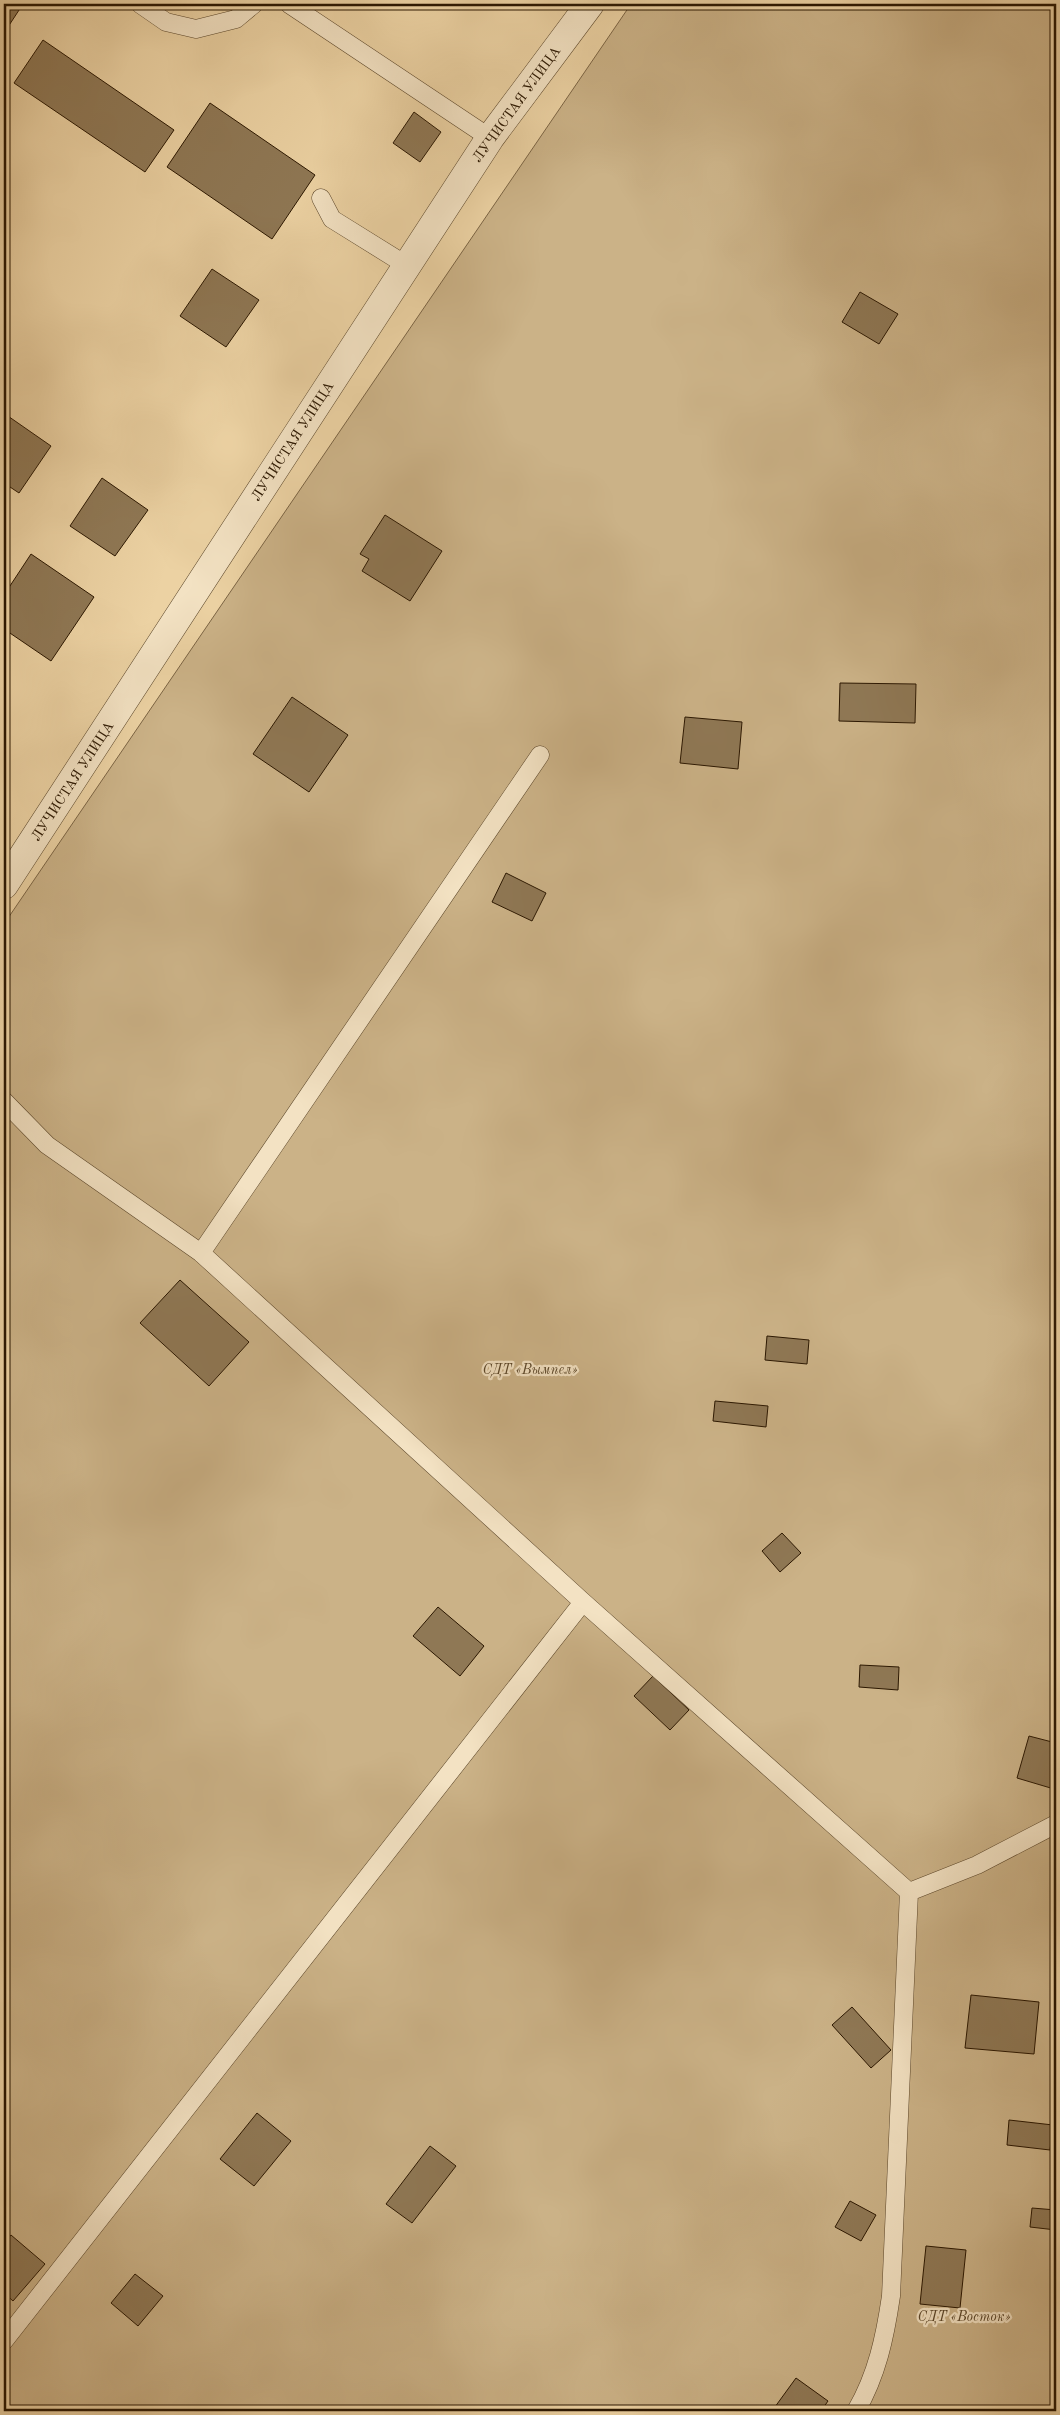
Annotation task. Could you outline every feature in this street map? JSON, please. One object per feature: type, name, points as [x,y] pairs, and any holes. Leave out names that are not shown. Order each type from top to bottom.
[{"type":"street","name":"ЛУЧИСТАЯ УЛИЦА","points":[[4,885],[490,138],[590,4]]},
{"type":"lane","points":[[140,4],[166,22],[196,29],[236,19],[254,4]]},
{"type":"lane","points":[[289,4],[490,138]]},
{"type":"lane","points":[[321,198],[332,219],[406,265]]},
{"type":"lane","points":[[201,1253],[540,754]]},
{"type":"lane","points":[[4,1101],[47,1145],[201,1253],[583,1602],[909,1892]]},
{"type":"lane","points":[[4,2342],[583,1602]]},
{"type":"lane","points":[[909,1892],[977,1865],[1056,1824]]},
{"type":"lane","points":[[856,2411],[876,2370],[885,2339],[891,2296],[909,1892]]},
{"type":"green space","name":"СДТ «Вымпел»","points":[[631,4],[1056,4],[1056,2411],[4,2411],[4,924]]},
{"type":"building","points":[[4,4],[23,4],[4,33]]},
{"type":"building","points":[[43,40],[174,130],[145,172],[14,83]]},
{"type":"building","points":[[210,103],[315,175],[272,239],[167,167]]},
{"type":"building","points":[[414,112],[441,132],[420,162],[393,143]]},
{"type":"building","points":[[212,269],[259,300],[226,347],[180,316]]},
{"type":"building","points":[[860,292],[898,314],[879,344],[842,322]]},
{"type":"building","points":[[5,414],[51,446],[19,493],[4,483]]},
{"type":"building","points":[[102,478],[148,510],[115,556],[70,526]]},
{"type":"building","points":[[385,515],[442,551],[410,601],[362,571],[369,559],[360,554]]},
{"type":"building","points":[[31,554],[94,597],[51,661],[4,629],[4,595]]},
{"type":"building","points":[[840,683],[916,684],[915,723],[839,721]]},
{"type":"building","points":[[292,697],[348,735],[309,792],[253,754]]},
{"type":"building","points":[[685,717],[742,722],[738,769],[680,763]]},
{"type":"building","points":[[506,873],[546,893],[532,921],[492,902]]},
{"type":"building","points":[[180,1280],[249,1342],[209,1386],[140,1323]]},
{"type":"building","points":[[767,1336],[809,1340],[807,1364],[765,1360]]},
{"type":"building","points":[[715,1401],[768,1406],[766,1427],[713,1421]]},
{"type":"building","points":[[782,1533],[801,1553],[780,1572],[762,1551]]},
{"type":"building","points":[[438,1607],[484,1646],[460,1676],[413,1636]]},
{"type":"building","points":[[860,1665],[899,1667],[898,1690],[859,1687]]},
{"type":"building","points":[[653,1676],[689,1710],[670,1730],[634,1696]]},
{"type":"building","points":[[1029,1736],[1056,1743],[1054,1789],[1017,1778]]},
{"type":"building","points":[[971,1995],[1039,2002],[1034,2054],[965,2048]]},
{"type":"building","points":[[852,2007],[891,2050],[871,2068],[832,2025]]},
{"type":"building","points":[[257,2113],[291,2141],[254,2186],[220,2159]]},
{"type":"building","points":[[1009,2120],[1053,2125],[1050,2150],[1007,2145]]},
{"type":"building","points":[[430,2146],[456,2166],[412,2223],[386,2204]]},
{"type":"building","points":[[850,2201],[876,2215],[861,2241],[835,2227]]},
{"type":"building","points":[[1032,2208],[1056,2210],[1056,2230],[1030,2227]]},
{"type":"building","points":[[11,2235],[45,2264],[13,2301],[4,2293],[4,2243]]},
{"type":"building","points":[[926,2246],[966,2250],[960,2308],[920,2304]]},
{"type":"building","points":[[135,2274],[163,2296],[138,2326],[111,2303]]},
{"type":"building","points":[[796,2378],[828,2401],[821,2411],[772,2411]]},
{"type":"park label","name":"СДТ «Восток»","points":[[964,2316]]}]
